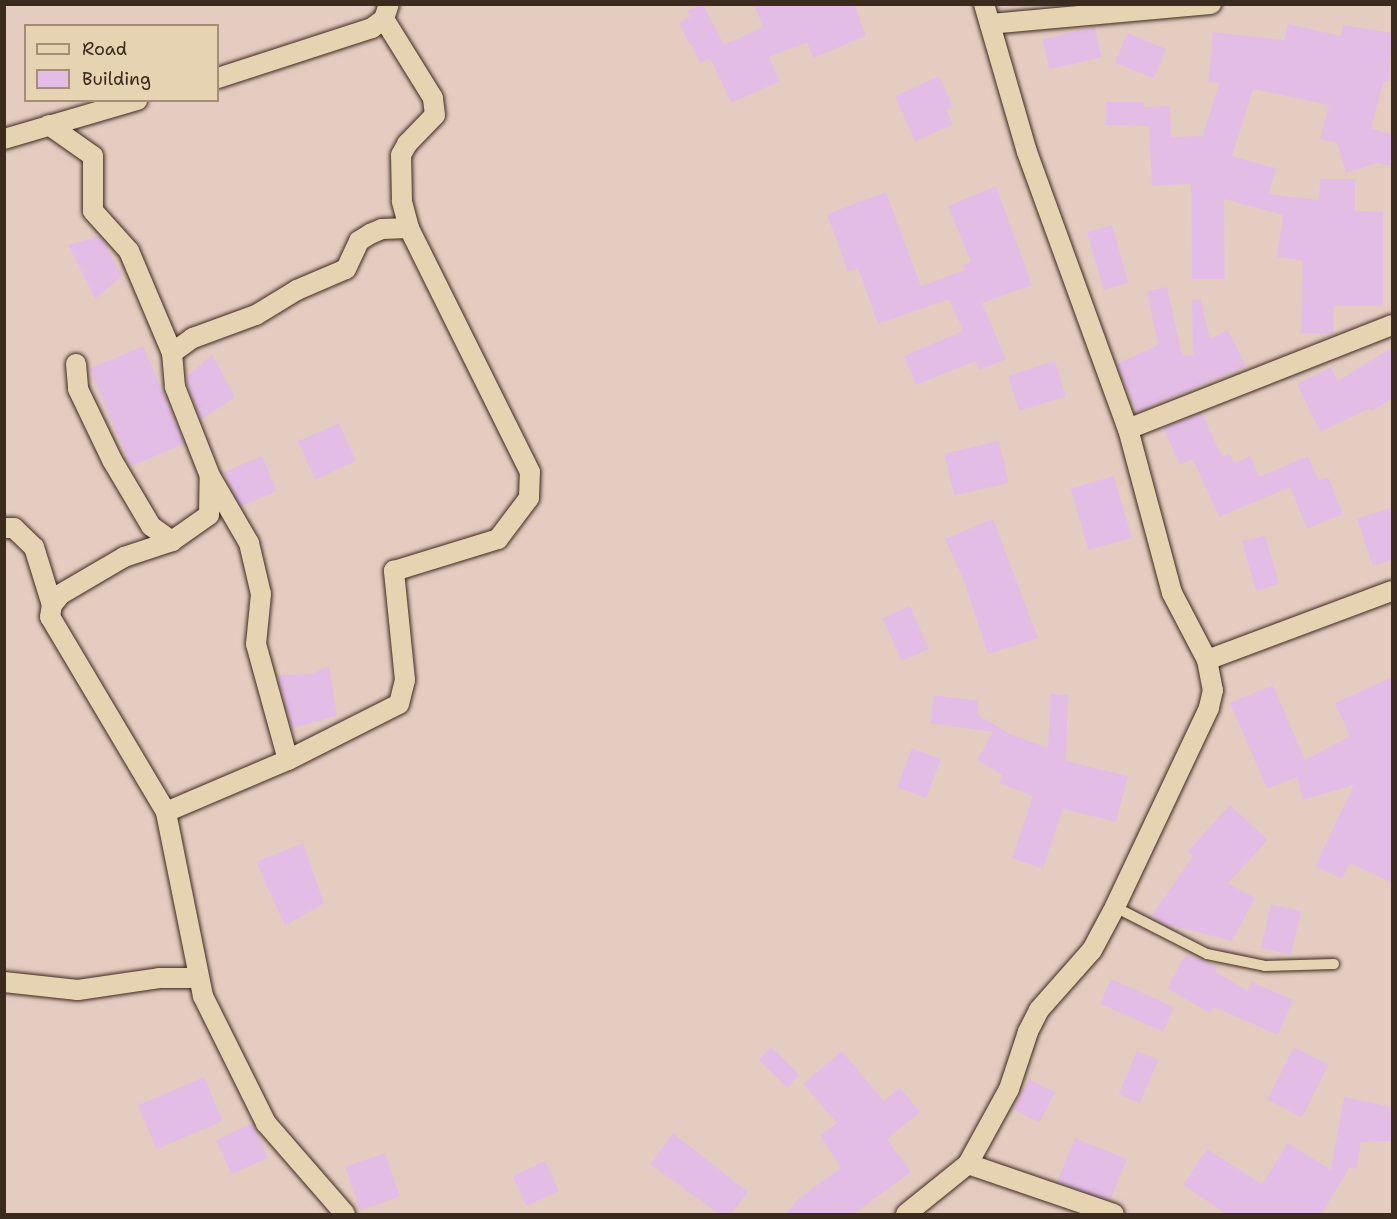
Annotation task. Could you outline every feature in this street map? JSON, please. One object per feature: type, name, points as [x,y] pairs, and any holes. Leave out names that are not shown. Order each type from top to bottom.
[{"type":"street","points":[[906,1215],[968,1164],[1009,1089],[1028,1032],[1039,1010],[1092,950],[1115,907],[1209,708],[1213,690],[1208,660],[1172,593],[1128,429],[1027,152],[984,4]]},
{"type":"street","points":[[990,24],[1211,4]]},
{"type":"street","points":[[166,812],[288,760],[399,704],[405,680],[394,571],[498,539],[529,498],[530,472],[409,228],[402,201],[401,155],[407,144],[435,115],[433,98],[386,12],[372,28],[312,50],[219,78]]},
{"type":"street","points":[[4,139],[130,102]]},
{"type":"street","points":[[49,125],[93,156],[93,211],[129,251],[172,353],[175,387],[210,476],[249,543],[261,594],[256,644],[288,760]]},
{"type":"street","points":[[172,353],[193,338],[256,315],[297,290],[346,269],[359,241],[370,234],[382,229],[409,228]]},
{"type":"street","points":[[1128,429],[1392,325]]},
{"type":"street","points":[[76,364],[78,388],[112,460],[151,526],[172,541]]},
{"type":"street","points":[[52,605],[61,594],[124,557],[172,541],[209,515],[210,476]]},
{"type":"street","points":[[4,511],[9,528],[33,547],[52,605],[54,630],[166,812],[196,978],[266,1123],[345,1215]]},
{"type":"street","points":[[1208,660],[1392,591]]},
{"type":"street","points":[[4,982],[78,990],[159,978],[196,978]]},
{"type":"street","points":[[968,1164],[1114,1215]]},
{"type":"lane","points":[[1115,907],[1217,956],[1265,966],[1334,964]]},
{"type":"building","points":[[703,4],[724,45],[763,27],[754,4],[854,4],[866,36],[813,58],[807,42],[769,57],[780,81],[731,103],[710,58],[700,63],[679,23],[691,16],[688,10]]},
{"type":"building","points":[[1288,24],[1341,36],[1343,25],[1392,33],[1389,82],[1383,82],[1371,129],[1392,134],[1392,166],[1377,163],[1346,173],[1337,143],[1320,139],[1329,105],[1253,89],[1232,156],[1276,168],[1269,194],[1319,200],[1320,179],[1355,179],[1355,211],[1383,212],[1383,306],[1334,306],[1333,334],[1301,333],[1303,261],[1277,257],[1283,215],[1224,199],[1225,279],[1192,279],[1191,184],[1152,186],[1149,126],[1106,125],[1106,102],[1145,102],[1143,107],[1170,106],[1171,137],[1203,136],[1219,83],[1208,82],[1213,32],[1284,40]]},
{"type":"building","points":[[1095,27],[1102,57],[1049,69],[1042,39]]},
{"type":"building","points":[[1127,33],[1166,49],[1154,78],[1115,63]]},
{"type":"building","points":[[939,76],[953,107],[946,110],[953,124],[915,142],[895,96]]},
{"type":"building","points":[[996,186],[1032,285],[982,303],[1006,359],[980,370],[976,361],[916,385],[904,356],[963,331],[949,299],[878,324],[858,268],[848,272],[827,214],[886,192],[921,286],[965,270],[963,265],[971,262],[948,206]]},
{"type":"building","points":[[1112,225],[1129,283],[1104,290],[1087,232]]},
{"type":"building","points":[[100,236],[122,276],[95,299],[68,245]]},
{"type":"building","points":[[1167,287],[1182,356],[1193,355],[1192,300],[1201,299],[1210,339],[1228,330],[1246,366],[1137,412],[1117,364],[1158,345],[1147,291]]},
{"type":"building","points":[[143,346],[184,444],[131,466],[90,369]]},
{"type":"building","points":[[1392,347],[1392,398],[1372,411],[1370,408],[1320,432],[1297,384],[1331,367],[1338,381]]},
{"type":"building","points":[[212,354],[235,397],[201,420],[186,378]]},
{"type":"building","points":[[1055,361],[1066,396],[1019,411],[1008,375]]},
{"type":"building","points":[[1202,413],[1222,457],[1230,454],[1234,463],[1250,456],[1259,477],[1308,456],[1319,481],[1328,477],[1343,514],[1307,529],[1290,487],[1219,517],[1193,459],[1180,465],[1163,428]]},
{"type":"building","points":[[339,423],[356,461],[315,480],[298,441]]},
{"type":"building","points":[[999,441],[1009,483],[954,495],[944,454]]},
{"type":"building","points":[[262,456],[277,491],[239,507],[224,472]]},
{"type":"building","points":[[1114,476],[1132,538],[1088,550],[1071,488]]},
{"type":"building","points":[[1392,507],[1392,560],[1373,566],[1357,519]]},
{"type":"building","points":[[993,519],[1038,638],[988,654],[964,581],[945,539]]},
{"type":"building","points":[[1265,535],[1279,584],[1256,591],[1242,542]]},
{"type":"building","points":[[910,606],[929,649],[902,661],[883,618]]},
{"type":"building","points":[[329,666],[337,716],[292,728],[277,675],[312,674]]},
{"type":"building","points":[[1392,677],[1392,883],[1350,863],[1342,879],[1315,866],[1354,785],[1303,800],[1297,777],[1267,789],[1230,703],[1273,685],[1305,760],[1350,736],[1335,703]]},
{"type":"building","points":[[1050,694],[1068,695],[1066,761],[1128,776],[1116,822],[1063,809],[1043,869],[1012,858],[1033,796],[999,783],[1002,775],[977,760],[993,732],[930,723],[934,695],[979,701],[977,714],[1010,734],[1048,748]]},
{"type":"building","points":[[912,748],[941,759],[926,798],[897,787]]},
{"type":"building","points":[[1230,805],[1268,840],[1228,883],[1255,898],[1232,941],[1162,923],[1152,915],[1193,856],[1187,852]]},
{"type":"building","points":[[303,843],[324,903],[285,926],[256,862]]},
{"type":"building","points":[[1271,904],[1301,911],[1291,955],[1261,948]]},
{"type":"building","points":[[1186,954],[1217,967],[1215,971],[1248,991],[1252,982],[1293,1000],[1278,1035],[1214,1007],[1210,1013],[1167,988]]},
{"type":"building","points":[[1111,979],[1174,1007],[1163,1032],[1100,1004]]},
{"type":"building","points":[[771,1047],[800,1075],[787,1088],[758,1060]]},
{"type":"building","points":[[1294,1047],[1329,1065],[1302,1117],[1267,1100]]},
{"type":"building","points":[[842,1051],[884,1101],[900,1087],[920,1112],[887,1139],[911,1172],[852,1215],[785,1215],[799,1198],[841,1168],[820,1135],[837,1123],[803,1084]]},
{"type":"building","points":[[1137,1051],[1158,1060],[1140,1103],[1119,1094]]},
{"type":"building","points":[[204,1077],[223,1121],[156,1149],[138,1105]]},
{"type":"building","points":[[1029,1079],[1055,1092],[1039,1122],[1014,1109]]},
{"type":"building","points":[[1344,1097],[1392,1107],[1392,1141],[1361,1142],[1357,1169],[1350,1167],[1321,1215],[1228,1215],[1183,1185],[1207,1149],[1262,1184],[1288,1143],[1331,1170]]},
{"type":"building","points":[[252,1123],[268,1157],[232,1174],[216,1140]]},
{"type":"building","points":[[673,1133],[748,1192],[730,1215],[720,1215],[650,1164]]},
{"type":"building","points":[[1075,1138],[1127,1159],[1109,1203],[1057,1182]]},
{"type":"building","points":[[385,1153],[400,1196],[360,1210],[345,1167]]},
{"type":"building","points":[[545,1161],[559,1191],[526,1206],[512,1176]]}]
